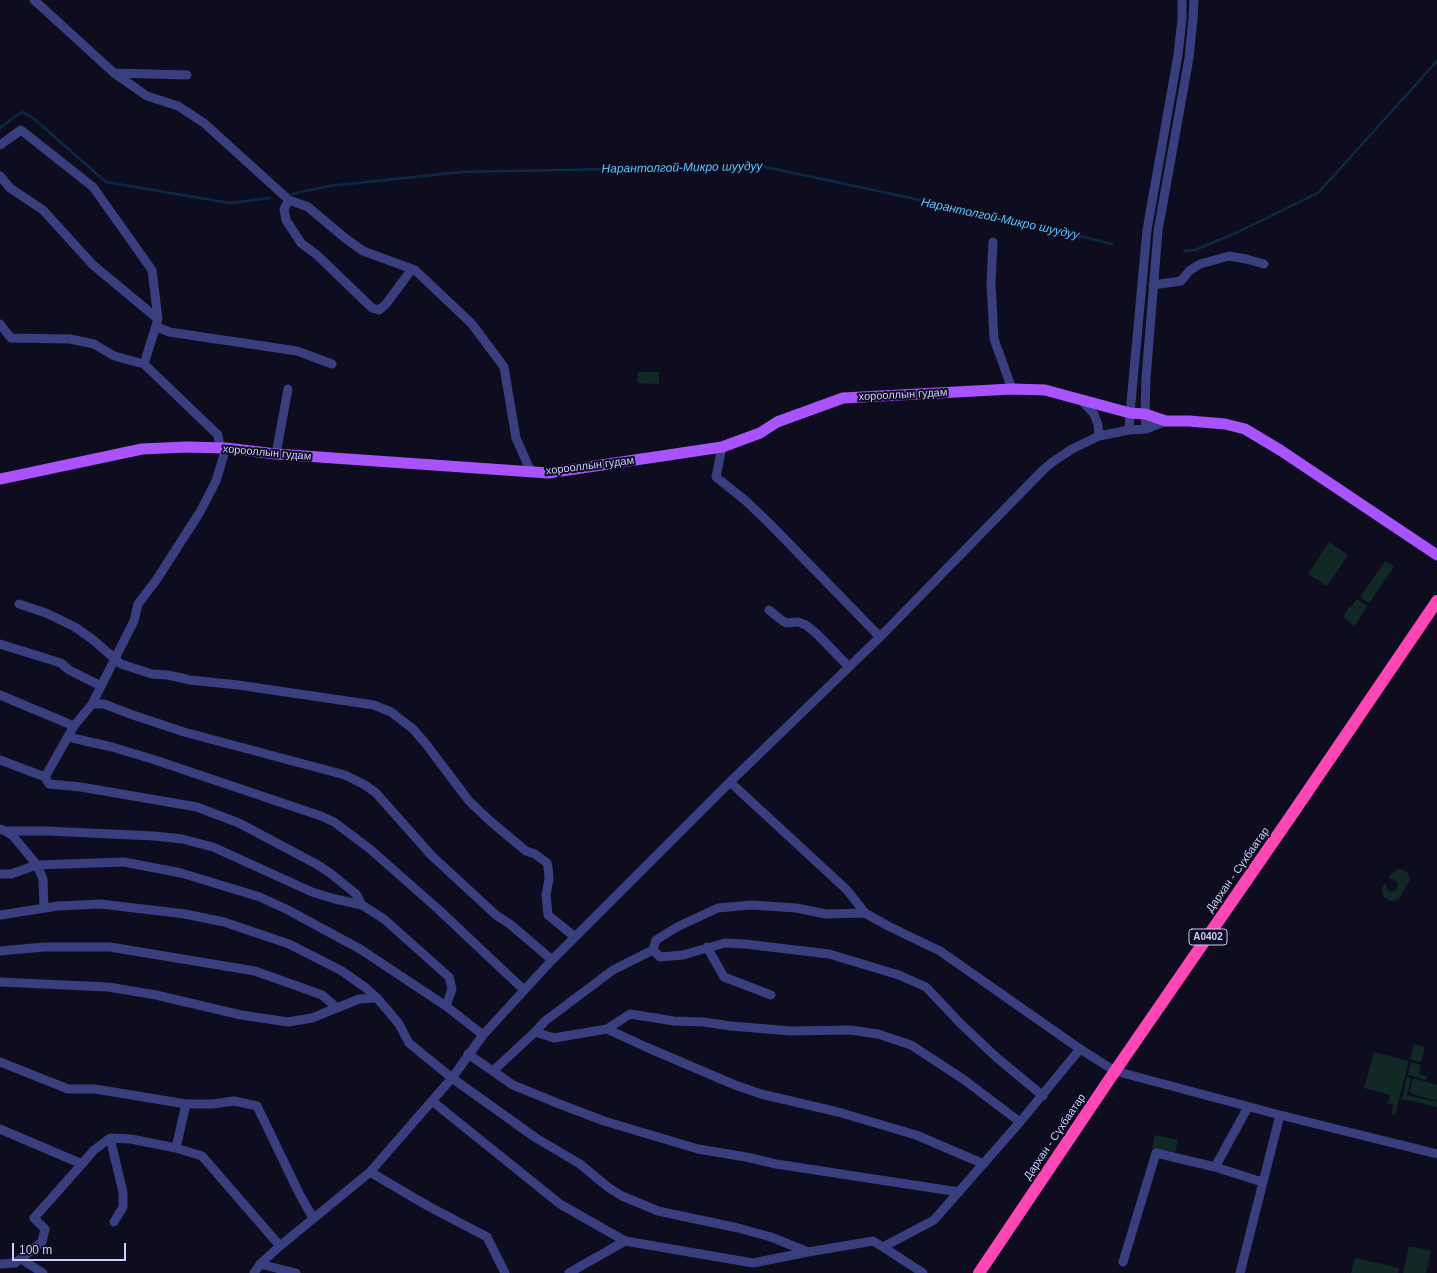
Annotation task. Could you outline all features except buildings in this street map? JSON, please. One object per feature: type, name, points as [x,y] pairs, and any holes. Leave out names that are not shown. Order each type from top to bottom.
[{"type":"highway","name":"Дархан - Сүхбаатар","points":[[979,1273],[1115,1071],[1437,601]]},
{"type":"main road","name":"хорооллын гудам","points":[[0,479],[142,449],[186,447],[223,448],[276,454],[548,473],[571,471],[722,447],[760,433],[777,422],[843,398],[1012,389],[1044,390],[1079,398],[1130,413],[1145,414],[1166,421],[1225,424],[1245,429],[1280,450],[1437,555]]},
{"type":"street","points":[[34,0],[114,73],[148,96],[178,106],[204,123],[289,200],[308,207],[345,238],[363,250],[415,270],[472,324],[504,367],[516,438],[531,472]]},
{"type":"street","points":[[1129,430],[1147,230],[1178,55],[1182,18],[1182,0]]},
{"type":"street","points":[[1146,429],[1146,378],[1158,231],[1189,58],[1194,0]]},
{"type":"street","points":[[114,73],[187,75]]},
{"type":"street","points":[[0,145],[21,130],[93,188],[152,270],[157,323],[144,364]]},
{"type":"street","points":[[0,176],[10,188],[43,210],[93,265],[169,332],[297,351],[332,364]]},
{"type":"street","points":[[289,200],[284,209],[286,220],[302,243],[317,255],[372,308],[379,310],[386,304],[412,269]]},
{"type":"street","points":[[993,242],[991,283],[994,339],[1012,389]]},
{"type":"street","points":[[1153,285],[1181,280],[1200,264],[1228,256],[1264,264]]},
{"type":"street","points":[[0,324],[11,338],[70,339],[94,344],[114,356],[144,364],[218,435],[223,448],[216,481],[200,512],[157,579],[138,604],[134,621],[92,704],[74,726],[45,777]]},
{"type":"street","points":[[276,454],[288,389]]},
{"type":"street","points":[[1079,398],[1094,414],[1098,425],[1099,436]]},
{"type":"street","points":[[254,1273],[260,1264],[280,1246],[370,1172],[452,1078],[483,1034],[552,960],[730,782],[880,637],[1044,469],[1054,460],[1072,449],[1099,436],[1129,430],[1146,429],[1166,421]]},
{"type":"street","points":[[722,447],[716,477],[746,501],[769,523],[880,637]]},
{"type":"street","points":[[19,604],[46,613],[75,627],[92,639],[121,664],[152,674],[168,675],[190,680],[238,685],[374,705],[391,712],[410,726],[469,801],[526,851],[535,854],[546,863],[548,867],[549,879],[546,896],[548,915],[575,937]]},
{"type":"street","points":[[769,610],[786,623],[798,622],[806,625],[817,634],[849,667]]},
{"type":"street","points":[[0,644],[61,663],[69,670],[101,686]]},
{"type":"street","points":[[0,695],[74,726]]},
{"type":"street","points":[[92,704],[104,704],[184,732],[345,775],[365,785],[376,793],[432,856],[496,915],[511,925],[552,960]]},
{"type":"street","points":[[68,737],[112,747],[152,759],[322,816],[334,822],[370,849],[438,909],[524,990]]},
{"type":"street","points":[[0,760],[45,777],[49,784],[81,787],[196,807],[239,823],[318,865],[356,894],[362,905]]},
{"type":"street","points":[[730,782],[847,890],[864,913],[940,951],[1080,1049],[1115,1071],[1248,1107],[1437,1154]]},
{"type":"street","points":[[3,830],[154,836],[182,839],[213,847],[312,892],[362,905],[384,919],[449,977],[452,989],[446,1006]]},
{"type":"street","points":[[3,830],[13,836],[37,865],[43,878],[44,908]]},
{"type":"street","points":[[0,874],[11,874],[37,865],[124,862],[181,873],[260,897],[360,949],[446,1006],[483,1034]]},
{"type":"street","points":[[0,915],[58,906],[101,904],[185,914],[224,922],[289,944],[342,971],[366,988],[390,1012],[399,1024],[409,1043],[452,1078],[536,1138],[580,1164],[609,1188],[622,1196],[658,1211],[738,1228],[771,1237],[808,1252]]},
{"type":"street","points":[[493,1072],[536,1032],[545,1021],[613,970],[653,950],[656,940],[677,927],[718,908],[751,905],[796,908],[826,914],[864,913]]},
{"type":"street","points":[[653,950],[660,957],[683,955],[707,947],[726,943],[829,954],[899,975],[926,987],[961,1024],[996,1057],[1042,1096]]},
{"type":"street","points":[[0,951],[44,948],[110,947],[255,971],[322,995],[337,1008]]},
{"type":"street","points":[[707,947],[724,977],[771,995]]},
{"type":"street","points":[[0,982],[108,987],[156,995],[241,1015],[288,1022],[312,1018],[359,999],[377,998]]},
{"type":"street","points":[[536,1032],[554,1038],[607,1028],[630,1014],[674,1021],[703,1022],[753,1028],[791,1031],[850,1030],[878,1034],[911,1045],[963,1079],[1020,1122]]},
{"type":"street","points":[[607,1028],[646,1047],[761,1094],[838,1112],[916,1135],[984,1164]]},
{"type":"street","points":[[883,1247],[934,1220],[1020,1122],[1080,1049]]},
{"type":"street","points":[[468,1054],[513,1085],[604,1121],[698,1149],[746,1156],[776,1164],[959,1192]]},
{"type":"street","points":[[0,1062],[68,1089],[96,1090],[186,1104],[212,1104],[234,1101],[257,1106],[300,1195],[313,1218]]},
{"type":"street","points":[[432,1101],[560,1204],[625,1242],[753,1263],[873,1241],[923,1273]]},
{"type":"street","points":[[176,1148],[186,1104]]},
{"type":"street","points":[[1215,1167],[1248,1107]]},
{"type":"street","points":[[1240,1273],[1280,1115]]},
{"type":"street","points":[[0,1129],[82,1164]]},
{"type":"street","points":[[110,1138],[123,1192],[123,1207],[114,1222]]},
{"type":"street","points":[[0,1264],[15,1263],[42,1242],[45,1229],[34,1218],[94,1150],[110,1138],[130,1139],[176,1148],[202,1156],[280,1246]]},
{"type":"street","points":[[1123,1262],[1156,1153],[1215,1167],[1262,1182]]},
{"type":"street","points":[[370,1172],[428,1206],[487,1237],[505,1273]]},
{"type":"street","points":[[569,1273],[625,1242]]},
{"type":"street","points":[[20,1259],[42,1273]]},
{"type":"street","points":[[260,1264],[296,1273]]},
{"type":"green space","points":[[638,372],[659,372],[659,384],[637,383]]},
{"type":"green space","points":[[1329,542],[1348,555],[1327,586],[1308,574]]},
{"type":"green space","points":[[1385,561],[1394,567],[1369,603],[1360,597]]},
{"type":"green space","points":[[1357,599],[1367,606],[1355,626],[1343,617],[1350,606],[1351,607]]},
{"type":"green space","points":[[1398,869],[1407,872],[1410,880],[1399,898],[1394,901],[1390,901],[1384,897],[1382,888],[1385,883],[1388,891],[1392,892],[1396,890],[1398,886],[1397,882],[1394,879],[1388,879],[1392,873]]},
{"type":"green space","points":[[1414,1044],[1425,1047],[1421,1062],[1410,1059]]},
{"type":"green space","points":[[1374,1052],[1409,1061],[1395,1115],[1391,1114],[1394,1105],[1388,1104],[1390,1095],[1364,1088]]},
{"type":"green space","points":[[1411,1062],[1421,1065],[1419,1074],[1427,1076],[1426,1080],[1408,1075]]},
{"type":"green space","points":[[1407,1077],[1411,1078],[1407,1095],[1437,1102],[1437,1107],[1402,1099]]},
{"type":"green space","points":[[1413,1078],[1437,1085],[1437,1101],[1409,1093]]},
{"type":"green space","points":[[1155,1135],[1178,1140],[1175,1153],[1152,1148]]},
{"type":"green space","points":[[1409,1246],[1431,1251],[1426,1273],[1403,1273]]},
{"type":"green space","points":[[1355,1258],[1399,1268],[1398,1273],[1351,1273]]},
{"type":"waterway","name":"Нарантолгой-Микро шуудуу","points":[[1184,251],[1195,250],[1236,233],[1318,193],[1437,61]]},
{"type":"waterway","name":"Нарантолгой-Микро шуудуу","points":[[0,128],[23,112],[33,118],[106,182],[230,203],[270,198]]},
{"type":"waterway","name":"Нарантолгой-Микро шуудуу","points":[[292,194],[329,186],[461,172],[761,166],[1032,224],[1112,244]]}]
